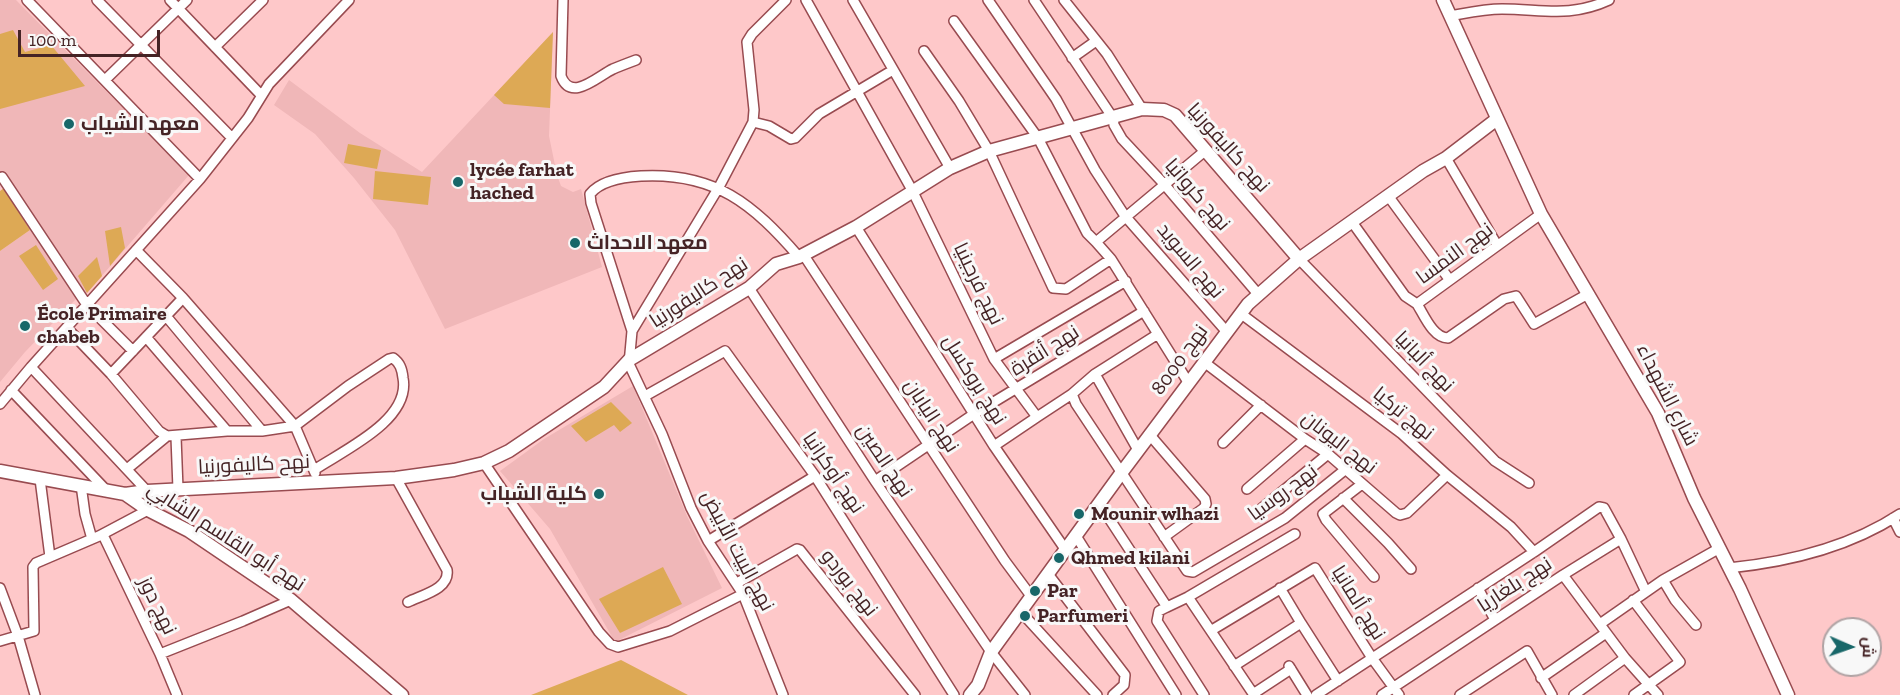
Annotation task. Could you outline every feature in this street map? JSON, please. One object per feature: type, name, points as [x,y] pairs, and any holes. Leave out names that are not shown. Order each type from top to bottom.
[{"type":"street","points":[[27,0],[200,179]]},
{"type":"street","points":[[97,0],[232,138]]},
{"type":"street","points":[[170,0],[261,95]]},
{"type":"street","points":[[105,80],[187,0]]},
{"type":"street","points":[[215,47],[263,0]]},
{"type":"street","points":[[0,405],[31,367],[200,179],[248,118],[269,84],[349,0]]},
{"type":"street","points":[[563,0],[561,76],[565,85],[580,88],[636,60]]},
{"type":"street","points":[[629,360],[632,331],[719,187],[753,122],[754,110],[747,42],[786,0]]},
{"type":"street","name":"نهج فرجينيا","points":[[806,0],[912,190],[994,359],[1037,417]]},
{"type":"street","points":[[853,0],[950,168]]},
{"type":"street","name":"نهج السويد","points":[[988,0],[1036,67],[1074,128],[1095,170],[1125,216],[1226,331]]},
{"type":"street","name":"نهج كرواتيا","points":[[1034,0],[1113,118],[1114,125],[1122,139],[1164,184],[1258,294]]},
{"type":"street","points":[[1064,0],[1096,41],[1142,109]]},
{"type":"street","name":"شارع الشهداء","points":[[1443,0],[1541,214],[1658,413],[1694,498],[1788,695]]},
{"type":"street","points":[[1450,16],[1501,9],[1571,12],[1593,7],[1609,0]]},
{"type":"street","points":[[954,21],[1038,138],[1086,233],[1111,259],[1188,382]]},
{"type":"street","points":[[1072,58],[1096,41]]},
{"type":"street","points":[[924,51],[959,101],[988,151],[1053,288],[1066,289],[1111,259]]},
{"type":"street","points":[[753,122],[769,126],[793,139],[819,114],[893,70]]},
{"type":"street","name":"نهح كاليفورنيا","points":[[125,494],[315,475],[396,478],[454,470],[484,463],[509,451],[604,387],[629,360],[749,288],[776,264],[801,256],[856,227],[950,168],[988,151],[1142,109],[1170,112],[1206,150],[1299,259]]},
{"type":"street","name":"نهج 8000","points":[[978,692],[991,652],[1149,434],[1226,331],[1258,294],[1299,259],[1423,171],[1446,158],[1497,119]]},
{"type":"street","points":[[1096,242],[1206,150]]},
{"type":"street","points":[[1446,158],[1497,245]]},
{"type":"street","name":"نهج اليابان","points":[[632,331],[591,204],[590,194],[606,183],[632,176],[689,178],[719,187],[754,211],[801,256],[1005,561],[1031,596]]},
{"type":"street","points":[[2,177],[87,305],[133,351]]},
{"type":"street","points":[[1389,197],[1449,279]]},
{"type":"street","name":"نهج النمسا","points":[[1352,222],[1405,296],[1417,304],[1541,214]]},
{"type":"street","name":"نهج بروكسل","points":[[856,227],[994,446],[1065,549]]},
{"type":"street","points":[[67,328],[111,374],[159,431],[171,436],[228,431],[262,431],[295,426],[348,386],[393,358],[401,368],[405,386],[401,402],[383,425],[315,475],[295,426],[183,298],[136,250]]},
{"type":"street","name":"نهج ألبانيا","points":[[1299,259],[1484,451],[1529,483]]},
{"type":"street","points":[[994,359],[1126,281]]},
{"type":"street","name":"نهج الصين","points":[[749,288],[991,652],[1025,695]]},
{"type":"street","points":[[1417,304],[1437,333],[1443,338],[1448,338],[1512,296],[1516,296],[1534,324],[1588,294]]},
{"type":"street","points":[[111,374],[183,298]]},
{"type":"street","name":"نهج أنقرة","points":[[876,481],[974,414],[1144,311]]},
{"type":"street","name":"نهج تركيا","points":[[1240,314],[1402,434],[1447,475],[1502,519],[1534,552]]},
{"type":"street","points":[[166,316],[262,431]]},
{"type":"street","points":[[994,446],[1072,394],[1095,374],[1158,334]]},
{"type":"street","points":[[146,337],[228,431]]},
{"type":"street","name":"نهج أوكرانيا","points":[[645,396],[725,351],[815,476],[954,695]]},
{"type":"street","name":"نهج البيت الأبيض","points":[[629,360],[662,434],[691,508],[708,541],[743,594],[783,695]]},
{"type":"street","name":"نهج اليونان","points":[[1204,362],[1328,454],[1400,515],[1407,513],[1447,475]]},
{"type":"street","points":[[31,367],[147,491]]},
{"type":"street","points":[[1095,374],[1138,450]]},
{"type":"street","points":[[11,390],[106,490]]},
{"type":"street","name":"نهج روسيا","points":[[1072,394],[1076,404],[1186,571],[1193,572],[1285,518],[1346,470]]},
{"type":"street","points":[[1223,443],[1261,405]]},
{"type":"street","points":[[1149,434],[1205,499],[1206,504],[1204,508],[1164,537]]},
{"type":"street","points":[[127,469],[171,436]]},
{"type":"street","points":[[171,436],[178,489]]},
{"type":"street","points":[[1247,489],[1305,439]]},
{"type":"street","points":[[1260,510],[1328,454]]},
{"type":"street","points":[[484,463],[599,632],[614,647],[670,631],[743,594]]},
{"type":"street","name":"نهج أبو القاسم الشابي","points":[[0,471],[125,494],[148,510],[189,531],[291,600],[402,695]]},
{"type":"street","points":[[708,541],[815,476]]},
{"type":"street","points":[[396,478],[448,575],[442,586],[408,602]]},
{"type":"street","points":[[40,479],[50,556]]},
{"type":"street","points":[[1362,484],[1323,514],[1374,577]]},
{"type":"street","points":[[81,485],[85,514],[92,539]]},
{"type":"street","points":[[1343,498],[1411,569]]},
{"type":"street","points":[[1099,503],[1167,607]]},
{"type":"street","points":[[1316,695],[1599,507],[1604,508],[1646,592]]},
{"type":"street","points":[[0,641],[34,632],[33,567],[36,563],[103,535],[148,510]]},
{"type":"street","points":[[1729,568],[1751,566],[1821,550],[1861,535],[1896,516],[1900,532]]},
{"type":"street","points":[[1204,695],[1157,621],[1159,611],[1188,597],[1295,534]]},
{"type":"street","name":"نهج دوز","points":[[103,535],[177,695]]},
{"type":"street","points":[[1076,536],[1176,695]]},
{"type":"street","name":"نهج بلغاريا","points":[[1382,695],[1396,691],[1495,620],[1621,539]]},
{"type":"street","name":"نهج بوردو","points":[[737,583],[777,559],[797,549],[800,550],[915,695]]},
{"type":"street","points":[[1600,624],[1663,580],[1718,549]]},
{"type":"street","name":"نهج ألمانيا","points":[[1212,630],[1315,568],[1372,658],[1396,691]]},
{"type":"street","points":[[1047,574],[1125,675],[1124,686],[1113,695]]},
{"type":"street","points":[[1563,575],[1624,658],[1658,695]]},
{"type":"street","points":[[1663,580],[1675,600],[1696,625]]},
{"type":"street","points":[[0,588],[18,636],[35,695]]},
{"type":"street","points":[[1280,588],[1338,681]]},
{"type":"street","points":[[1478,588],[1495,620]]},
{"type":"street","points":[[1188,597],[1254,694],[1289,667],[1307,695]]},
{"type":"street","points":[[160,654],[291,600]]},
{"type":"street","points":[[1633,600],[1656,633],[1679,660],[1678,665],[1634,695]]},
{"type":"street","points":[[1021,612],[1097,695]]},
{"type":"street","points":[[1234,666],[1301,623]]},
{"type":"street","points":[[1541,678],[1606,633]]},
{"type":"street","points":[[1460,695],[1527,651],[1552,695]]},
{"type":"street","points":[[1574,695],[1624,658]]},
{"type":"shaded area","name":"معهد الشياب","points":[[0,0],[16,0],[189,175],[87,293],[75,300],[0,382],[0,251],[30,230],[0,182]]},
{"type":"shaded area","points":[[13,30],[25,52],[51,45],[85,86],[0,109],[0,34]]},
{"type":"shaded area","name":"lycée farhat hached","points":[[553,32],[549,136],[557,175],[561,186],[573,192],[581,189],[602,267],[445,329],[395,230],[315,134],[274,105],[289,80],[360,133],[422,172]]},
{"type":"shaded area","points":[[553,32],[550,108],[504,104],[494,95]]},
{"type":"shaded area","points":[[348,144],[381,150],[377,169],[344,163]]},
{"type":"shaded area","points":[[375,171],[431,177],[428,205],[373,199]]},
{"type":"shaded area","points":[[4,188],[30,230],[0,251],[0,191]]},
{"type":"shaded area","points":[[121,227],[125,248],[110,266],[105,231]]},
{"type":"shaded area","points":[[36,245],[58,279],[43,290],[19,256]]},
{"type":"shaded area","points":[[97,257],[102,276],[87,293],[78,276]]},
{"type":"shaded area","name":"كلية الشباب","points":[[633,386],[687,516],[722,588],[615,642],[550,529],[500,471],[544,439]]},
{"type":"shaded area","points":[[611,402],[632,423],[620,432],[614,425],[586,442],[571,426]]},
{"type":"shaded area","points":[[663,567],[682,604],[620,633],[599,599]]},
{"type":"shaded area","points":[[621,660],[688,695],[531,695]]},
{"type":"place","name":"معهد الشياب","points":[[69,124]]},
{"type":"place","name":"lycée farhat hached","points":[[458,182]]},
{"type":"place","name":"معهد الاحداث","points":[[575,243]]},
{"type":"place","name":"École Primaire chabeb","points":[[25,326]]},
{"type":"place","name":"كلية الشباب","points":[[599,494]]},
{"type":"place","name":"Mounir wlhazi","points":[[1079,514]]},
{"type":"place","name":"Qhmed kilani","points":[[1059,558]]},
{"type":"place","name":"Par","points":[[1035,591]]},
{"type":"place","name":"Parfumeri","points":[[1025,616]]}]
